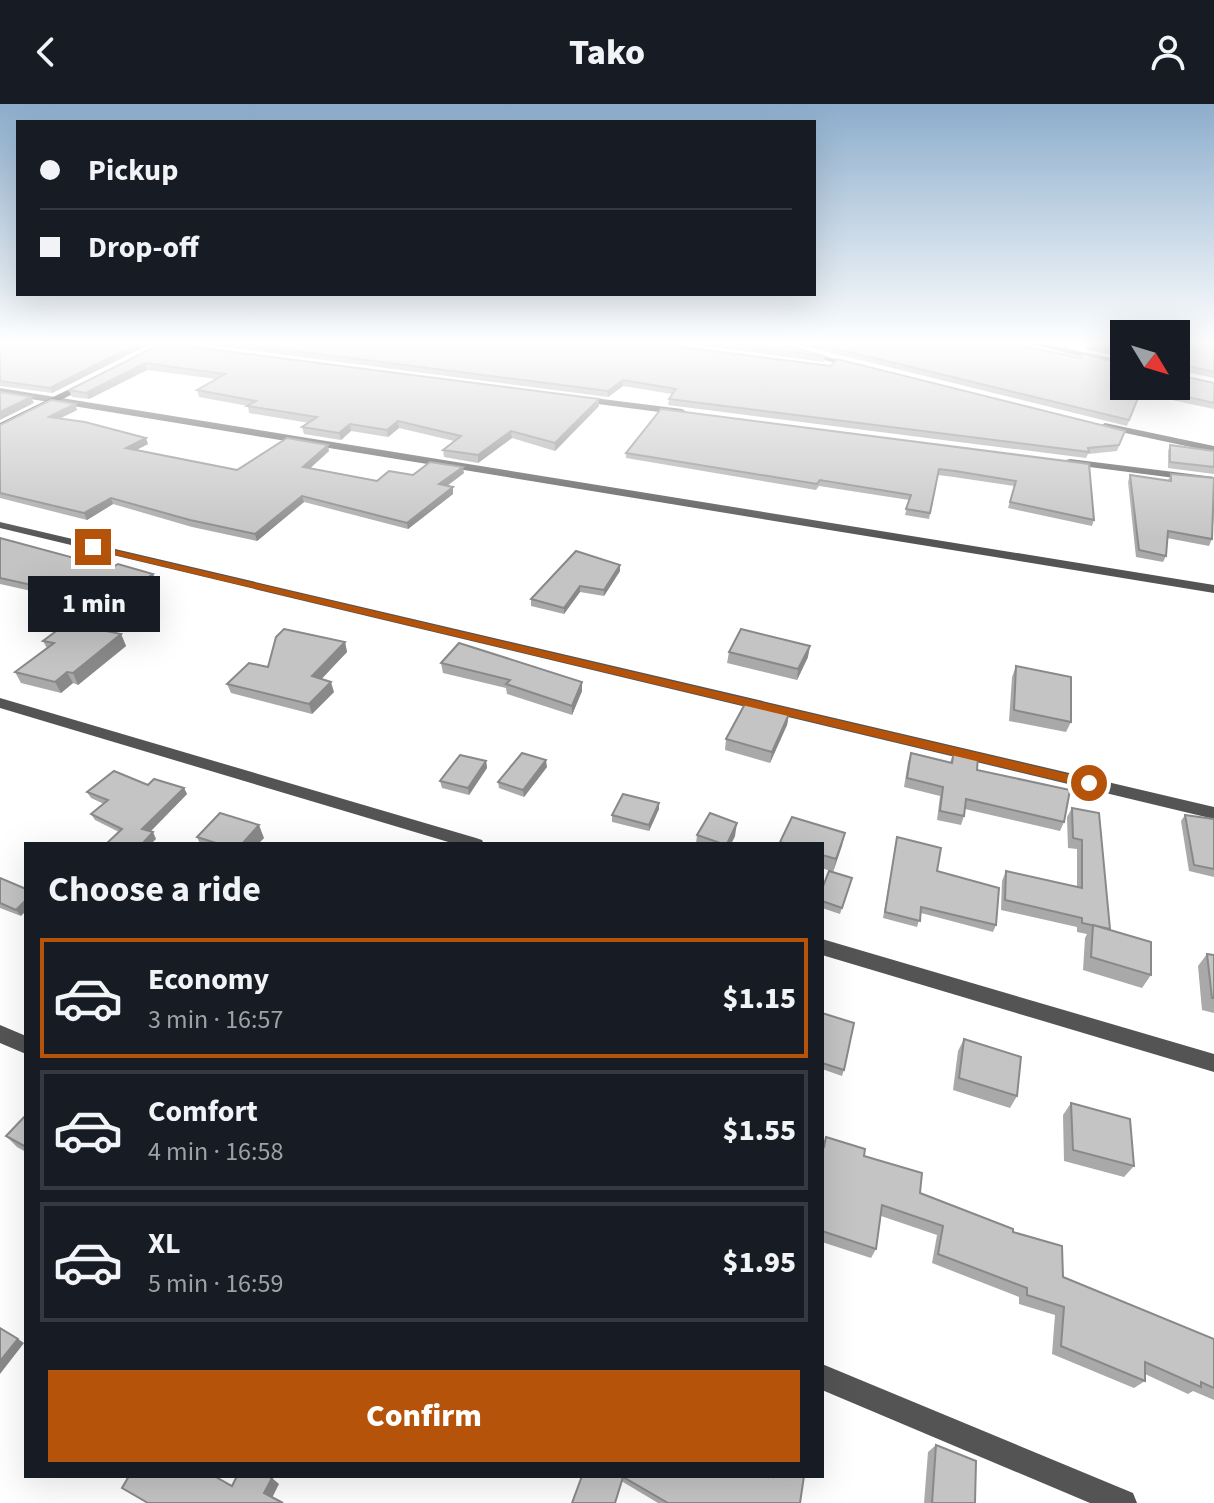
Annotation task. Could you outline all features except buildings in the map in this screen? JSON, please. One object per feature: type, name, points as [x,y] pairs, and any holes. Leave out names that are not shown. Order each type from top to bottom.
[{"type":"street","points":[[0,427],[38,408]]},
{"type":"street","points":[[106,408],[1214,589]]},
{"type":"street","points":[[650,408],[695,414]]},
{"type":"street","points":[[1095,424],[1214,449]]},
{"type":"street","points":[[1057,460],[1214,480]]},
{"type":"street","points":[[0,525],[1214,813]]},
{"type":"street","points":[[0,703],[469,842]]},
{"type":"street","points":[[824,948],[1214,1063]]},
{"type":"street","points":[[0,1034],[24,1044]]},
{"type":"street","points":[[824,1378],[1123,1503]]},
{"type":"route","points":[[93,547],[1089,783]]}]
